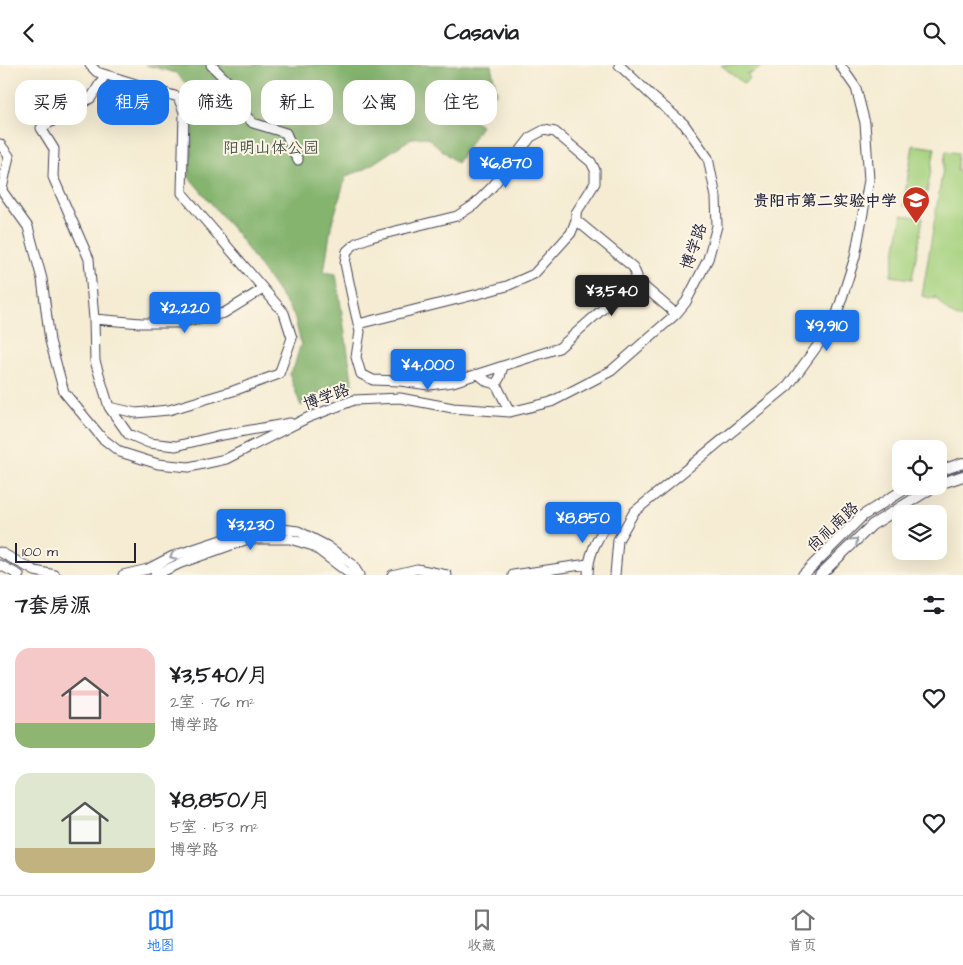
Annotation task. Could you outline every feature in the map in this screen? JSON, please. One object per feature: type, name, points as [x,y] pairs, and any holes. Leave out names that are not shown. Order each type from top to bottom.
[{"type":"main road","points":[[947,468],[963,463]]},
{"type":"main road","points":[[947,481],[963,476]]},
{"type":"main road","name":"尚礼南路","points":[[802,575],[862,515],[895,495]]},
{"type":"main road","name":"尚礼南路","points":[[820,575],[872,525],[920,495]]},
{"type":"street","points":[[90,65],[97,72],[105,75],[178,97],[184,112],[182,193],[284,313],[292,338],[279,374],[234,391],[168,409],[136,413],[109,407]]},
{"type":"street","points":[[211,65],[226,80],[246,116],[253,123],[286,133],[293,147],[294,156],[298,160]]},
{"type":"street","name":"博学路","points":[[1,189],[28,227],[42,279],[50,341],[64,393],[102,438],[120,452],[158,464],[189,467],[226,459],[300,422],[354,400],[400,398],[452,408],[510,412],[551,402],[611,371],[686,303],[708,259],[717,226],[716,197],[708,158],[684,124],[654,99],[620,65]]},
{"type":"street","points":[[615,575],[618,540],[634,512],[788,386],[834,323],[855,257],[869,180],[865,123],[856,88],[840,65]]},
{"type":"street","points":[[105,75],[91,98],[41,128],[54,149],[53,177],[89,259],[95,361],[109,407],[128,434],[149,443],[176,446],[217,436],[300,422]]},
{"type":"street","points":[[358,325],[478,295],[534,275],[571,233],[576,220],[576,213],[595,183],[595,170],[591,162],[555,132],[544,130],[531,137],[493,186],[474,205],[457,216],[371,237],[356,243],[347,251],[345,263],[358,325],[360,333],[356,357],[361,374],[372,380],[429,385],[453,382],[559,348],[637,276],[634,267],[576,220]]},
{"type":"street","points":[[0,144],[8,156],[1,189]]},
{"type":"street","points":[[634,279],[676,314]]},
{"type":"street","points":[[94,319],[141,323],[177,323],[224,313],[263,289]]},
{"type":"street","points":[[496,384],[503,366]]},
{"type":"street","points":[[478,374],[488,382],[496,384],[510,412]]},
{"type":"street","points":[[588,575],[588,563],[596,541],[608,522]]},
{"type":"street","points":[[123,575],[148,569],[173,555],[248,531],[274,528],[298,531],[327,546],[352,564],[360,575]]},
{"type":"street","points":[[155,575],[181,563],[248,539],[290,539],[313,546],[350,575]]},
{"type":"street","points":[[0,552],[35,571],[55,575]]},
{"type":"street","points":[[513,575],[588,563]]},
{"type":"street","points":[[0,565],[19,575]]},
{"type":"street","points":[[392,575],[417,569],[446,575]]},
{"type":"green space","name":"阳明山体公园","points":[[146,65],[491,65],[494,80],[425,80],[425,125],[481,126],[457,163],[427,137],[412,138],[363,170],[346,176],[331,227],[324,272],[336,274],[353,386],[335,384],[301,406],[289,374],[294,367],[301,343],[294,315],[237,234],[189,177],[192,125],[251,125],[251,80],[183,80],[176,73]]},
{"type":"green space","points":[[721,65],[765,65],[752,73],[746,74],[750,77],[744,84]]},
{"type":"green space","points":[[913,145],[935,148],[924,209],[903,206]]},
{"type":"green space","points":[[946,151],[958,153],[957,171],[963,168],[963,318],[951,313],[935,296],[935,299],[922,296]]},
{"type":"green space","points":[[902,215],[923,218],[912,279],[891,276]]},
{"type":"place","name":"贵阳市第二实验中学","points":[[916,224]]}]
